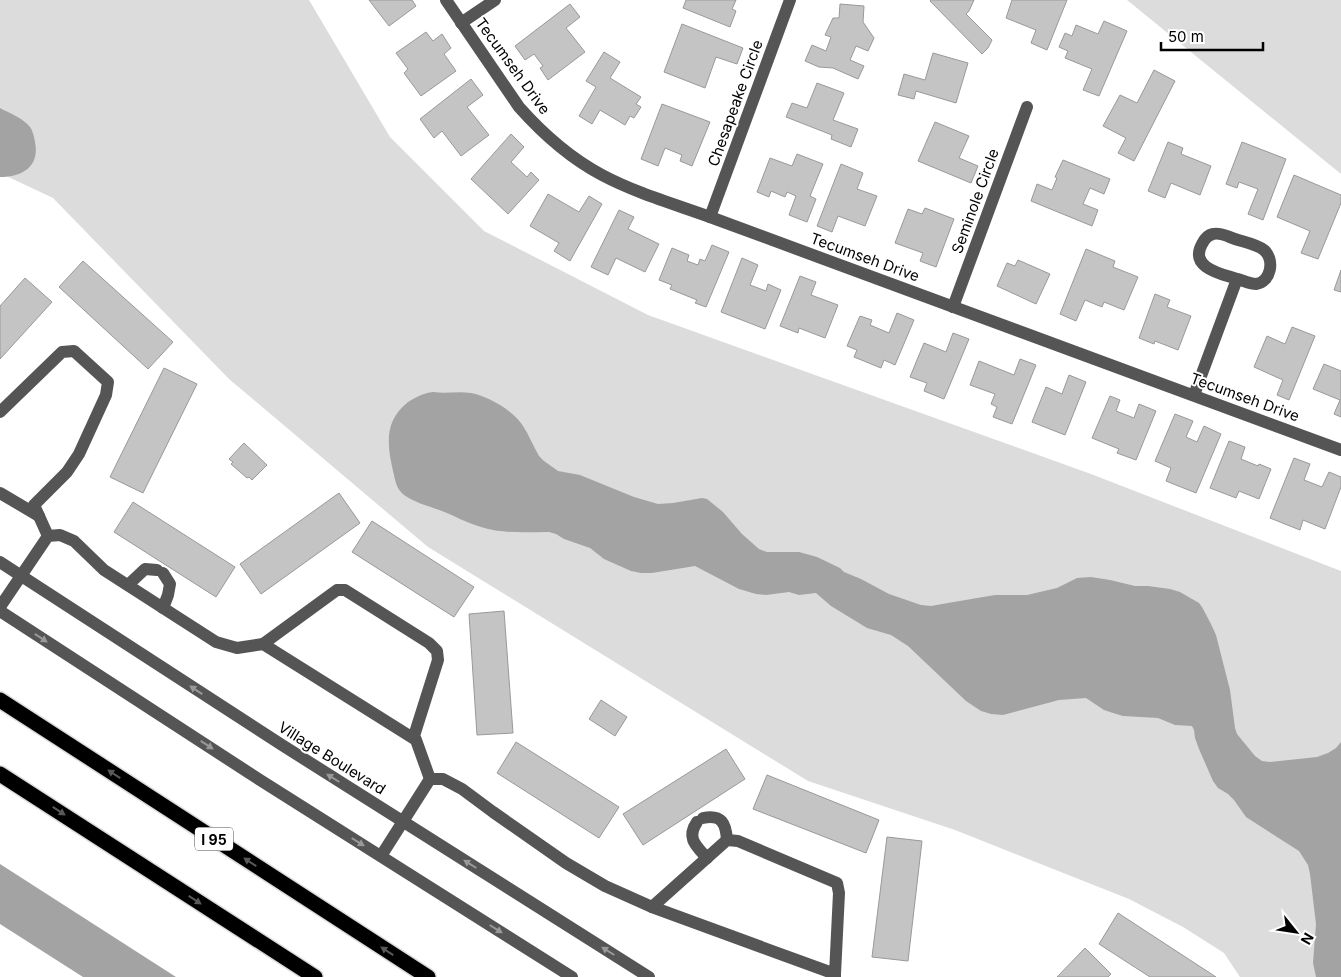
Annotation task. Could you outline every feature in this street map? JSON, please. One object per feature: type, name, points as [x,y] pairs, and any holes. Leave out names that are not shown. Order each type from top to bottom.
[{"type":"highway","name":"I 95","points":[[0,700],[428,977]]},
{"type":"highway","points":[[0,774],[315,977]]},
{"type":"street","name":"Tecumseh Drive","points":[[446,0],[519,107],[533,123],[557,145],[588,166],[621,184],[1341,450]]},
{"type":"street","points":[[461,23],[495,0]]},
{"type":"street","name":"Chesapeake Circle","points":[[710,217],[790,0]]},
{"type":"street","name":"Seminole Circle","points":[[953,307],[1027,107]]},
{"type":"street","points":[[1212,234],[1224,235],[1260,248],[1268,255],[1271,266],[1270,272],[1262,281],[1255,284],[1237,279],[1204,266],[1200,250],[1201,246],[1212,234]]},
{"type":"street","points":[[1194,395],[1237,279]]},
{"type":"street","points":[[0,412],[62,352],[74,351],[108,382],[106,396],[79,454],[67,472],[34,504],[48,536]]},
{"type":"street","points":[[0,492],[39,516]]},
{"type":"street","points":[[48,536],[60,535],[74,541],[104,570],[216,642],[237,648],[263,644],[337,590],[345,590],[429,642],[437,651],[438,660],[414,736],[430,779]]},
{"type":"street","points":[[0,607],[48,536]]},
{"type":"street","name":"Village Boulevard","points":[[0,562],[282,745],[649,977]]},
{"type":"street","points":[[128,585],[145,569],[160,572],[170,584],[164,608]]},
{"type":"street","points":[[0,611],[260,780],[572,977]]},
{"type":"street","points":[[263,644],[416,740]]},
{"type":"street","points":[[381,856],[430,779]]},
{"type":"street","points":[[430,779],[443,779],[462,789],[566,863],[605,886],[652,907],[835,976],[839,893],[837,883],[738,841],[727,840],[652,907]]},
{"type":"street","points":[[707,858],[694,844],[692,835],[694,827],[700,820],[710,817],[718,819],[726,828],[727,840]]},
{"type":"shaded area","points":[[0,0],[309,0],[390,137],[484,231],[648,315],[1091,474],[1341,571],[1341,977],[1240,977],[1224,953],[1183,927],[1129,899],[955,830],[808,781],[428,547],[229,379],[53,198],[0,173]]},
{"type":"shaded area","points":[[1127,0],[1341,0],[1341,174]]},
{"type":"shaded area","points":[[0,108],[20,118],[27,124],[32,130],[35,142],[36,151],[32,164],[22,173],[8,177],[0,177]]},
{"type":"shaded area","points":[[433,392],[471,393],[485,397],[500,405],[519,420],[539,456],[558,471],[580,475],[634,497],[658,504],[702,498],[707,499],[723,512],[742,534],[759,549],[767,552],[799,552],[817,557],[889,594],[921,605],[931,606],[995,595],[1027,595],[1057,588],[1077,578],[1091,577],[1135,586],[1170,589],[1180,592],[1199,603],[1216,635],[1230,690],[1237,734],[1255,756],[1262,761],[1270,762],[1317,757],[1336,748],[1341,742],[1341,977],[1316,977],[1313,963],[1316,924],[1308,865],[1299,851],[1246,817],[1234,800],[1218,788],[1199,749],[1192,726],[1175,725],[1158,718],[1123,716],[1104,710],[1086,698],[1059,700],[1003,715],[991,714],[981,711],[966,701],[908,646],[891,635],[867,628],[831,606],[816,593],[799,595],[789,592],[766,595],[756,594],[739,589],[695,566],[652,573],[631,571],[604,559],[590,548],[564,539],[556,534],[489,529],[471,524],[417,502],[401,493],[395,481],[389,452],[389,434],[391,425],[400,409],[414,398]]},
{"type":"shaded area","points":[[0,864],[176,977],[83,977],[0,924]]},
{"type":"building","points":[[369,0],[412,0],[416,6],[389,26]]},
{"type":"building","points":[[686,0],[736,0],[732,9],[736,11],[730,27],[683,8]]},
{"type":"building","points":[[931,0],[974,0],[966,14],[992,40],[988,48],[982,54]]},
{"type":"building","points":[[1012,0],[1067,0],[1047,50],[1031,43],[1036,30],[1006,18]]},
{"type":"building","points":[[570,4],[580,17],[566,28],[585,52],[548,80],[540,68],[543,66],[534,54],[525,60],[515,46]]},
{"type":"building","points":[[840,4],[864,6],[863,22],[874,38],[868,51],[856,46],[850,60],[864,66],[858,79],[833,68],[819,67],[805,61],[812,45],[826,51],[831,37],[825,35],[833,18],[839,18]]},
{"type":"building","points":[[1104,21],[1127,31],[1099,96],[1083,90],[1092,69],[1065,58],[1068,51],[1059,47],[1065,33],[1072,36],[1076,25],[1098,34]]},
{"type":"building","points":[[682,24],[743,48],[737,64],[716,57],[705,88],[664,72]]},
{"type":"building","points":[[426,32],[433,41],[442,34],[451,48],[444,54],[456,71],[421,96],[404,73],[408,69],[396,53]]},
{"type":"building","points":[[604,52],[620,62],[610,78],[641,97],[636,104],[641,107],[634,118],[630,116],[625,125],[600,110],[592,124],[579,116],[596,87],[586,81]]},
{"type":"building","points":[[933,53],[968,63],[956,103],[916,91],[914,99],[898,95],[904,74],[925,80]]},
{"type":"building","points":[[1154,70],[1175,81],[1134,161],[1118,153],[1126,138],[1103,126],[1120,95],[1137,103]]},
{"type":"building","points":[[471,79],[483,95],[467,107],[489,135],[461,156],[442,131],[434,138],[420,119]]},
{"type":"building","points":[[817,83],[844,93],[833,120],[858,129],[851,147],[831,139],[832,135],[786,117],[792,103],[807,108]]},
{"type":"building","points":[[662,104],[710,122],[692,166],[680,161],[682,155],[665,148],[658,166],[641,159]]},
{"type":"building","points":[[935,122],[969,136],[959,158],[978,166],[971,183],[918,161]]},
{"type":"building","points":[[511,134],[524,147],[511,162],[527,177],[531,172],[539,180],[508,214],[471,179]]},
{"type":"building","points":[[1168,142],[1183,148],[1181,154],[1211,166],[1200,195],[1171,183],[1165,198],[1148,191]]},
{"type":"building","points":[[1242,142],[1286,159],[1263,220],[1248,214],[1258,189],[1239,182],[1237,188],[1226,184]]},
{"type":"building","points":[[797,154],[823,164],[810,196],[816,199],[807,222],[789,215],[796,196],[787,192],[785,197],[771,191],[769,197],[757,192],[770,158],[792,166]]},
{"type":"building","points":[[1063,160],[1110,179],[1104,194],[1090,188],[1083,204],[1098,210],[1092,226],[1031,201],[1037,184],[1052,190],[1057,178],[1055,177]]},
{"type":"building","points":[[841,164],[863,173],[857,189],[877,196],[865,226],[838,216],[832,232],[817,226]]},
{"type":"building","points":[[1294,175],[1341,195],[1341,203],[1318,259],[1301,253],[1310,231],[1277,217]]},
{"type":"building","points":[[548,194],[579,212],[589,196],[602,204],[570,261],[554,251],[559,243],[530,226]]},
{"type":"building","points":[[925,208],[954,219],[936,267],[920,261],[923,253],[895,243],[908,209],[922,214]]},
{"type":"building","points":[[619,210],[634,217],[628,229],[659,244],[645,272],[616,258],[608,275],[591,267]]},
{"type":"building","points":[[712,245],[729,252],[706,307],[695,303],[697,300],[670,289],[672,285],[659,280],[672,248],[689,255],[687,261],[698,265],[700,259],[705,261]]},
{"type":"building","points":[[1086,249],[1115,261],[1113,267],[1138,277],[1124,310],[1104,302],[1102,307],[1085,300],[1076,321],[1060,314]]},
{"type":"building","points":[[742,258],[758,265],[750,285],[766,291],[768,284],[781,290],[765,329],[721,312]]},
{"type":"building","points":[[1018,260],[1050,274],[1036,304],[997,286],[1007,263],[1015,266]]},
{"type":"building","points":[[83,261],[173,342],[148,369],[59,287]]},
{"type":"building","points":[[1341,270],[1341,292],[1334,290]]},
{"type":"building","points":[[800,276],[816,282],[811,295],[838,305],[825,338],[799,328],[798,333],[780,326]]},
{"type":"building","points":[[25,278],[52,302],[0,359],[0,306]]},
{"type":"building","points":[[1155,294],[1170,300],[1167,307],[1191,316],[1178,350],[1155,341],[1154,344],[1139,338]]},
{"type":"building","points":[[897,313],[914,320],[895,365],[884,360],[881,368],[854,357],[857,350],[847,346],[860,316],[872,320],[870,325],[889,333]]},
{"type":"building","points":[[1292,327],[1315,336],[1289,400],[1277,395],[1283,380],[1254,367],[1267,336],[1285,344]]},
{"type":"building","points":[[953,333],[969,339],[944,399],[924,391],[927,383],[910,377],[924,343],[946,352]]},
{"type":"building","points":[[1020,359],[1036,365],[1012,424],[993,417],[997,407],[991,404],[995,394],[970,385],[979,361],[1014,375]]},
{"type":"building","points":[[1324,364],[1341,371],[1341,417],[1334,414],[1340,400],[1313,389]]},
{"type":"building","points":[[164,368],[197,384],[143,493],[110,477]]},
{"type":"building","points":[[1069,375],[1086,382],[1065,435],[1032,422],[1046,387],[1062,394]]},
{"type":"building","points":[[1110,396],[1120,400],[1116,411],[1134,418],[1139,404],[1156,411],[1136,460],[1117,453],[1119,449],[1092,438]]},
{"type":"building","points":[[1175,414],[1193,421],[1186,437],[1197,442],[1204,426],[1221,434],[1196,493],[1166,481],[1171,468],[1155,461]]},
{"type":"building","points":[[1229,441],[1245,447],[1241,459],[1271,469],[1259,499],[1239,491],[1236,498],[1210,488]]},
{"type":"building","points":[[244,443],[267,465],[252,480],[231,464],[233,462],[229,459]]},
{"type":"building","points":[[1294,458],[1310,464],[1304,480],[1322,487],[1329,472],[1341,477],[1341,487],[1325,529],[1303,520],[1300,530],[1270,518]]},
{"type":"building","points":[[339,493],[360,523],[261,594],[240,564]]},
{"type":"building","points":[[133,502],[235,567],[216,597],[114,532]]},
{"type":"building","points":[[372,521],[474,587],[454,617],[352,552]]},
{"type":"building","points":[[504,611],[513,733],[477,735],[469,614]]},
{"type":"building","points":[[601,700],[627,717],[615,736],[589,719]]},
{"type":"building","points":[[516,742],[619,807],[599,838],[497,773]]},
{"type":"building","points":[[726,749],[745,779],[643,845],[623,814]]},
{"type":"building","points":[[767,775],[879,820],[866,853],[753,809]]},
{"type":"building","points":[[887,837],[922,841],[908,961],[872,957]]},
{"type":"building","points":[[1118,913],[1216,977],[1150,977],[1099,944]]},
{"type":"building","points":[[1085,948],[1111,974],[1108,977],[1057,977]]}]
